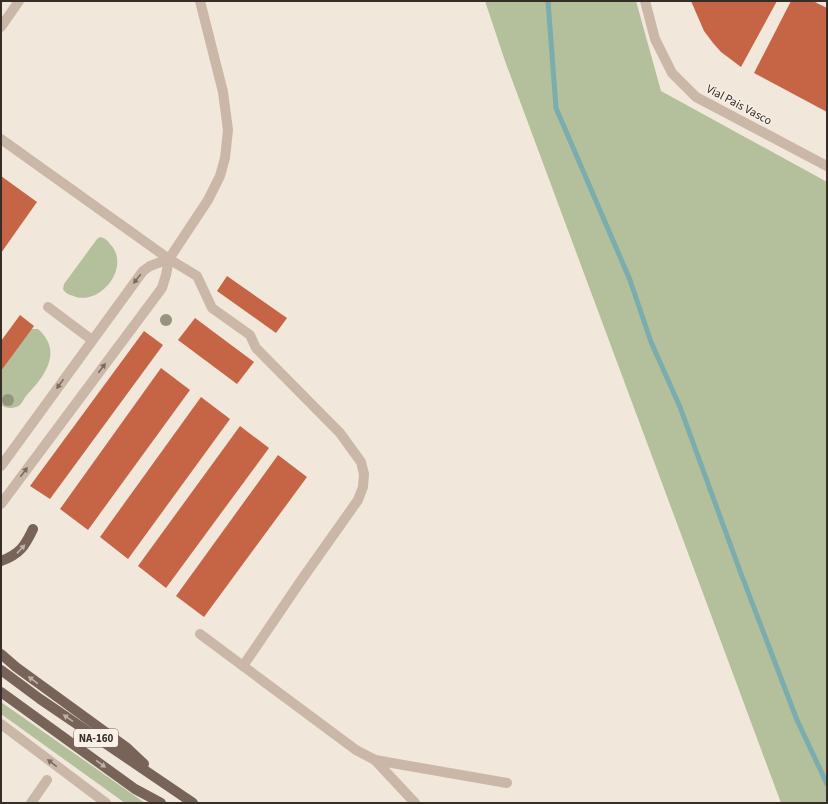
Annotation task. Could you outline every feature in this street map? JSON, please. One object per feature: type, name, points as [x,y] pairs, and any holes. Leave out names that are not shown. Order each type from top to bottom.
[{"type":"main road","points":[[1,561],[21,550],[33,529]]},
{"type":"main road","points":[[1,654],[16,667],[126,747],[162,783]]},
{"type":"main road","name":"NA-160","points":[[1,670],[40,699],[193,803]]},
{"type":"main road","name":"NA-160","points":[[1,692],[135,789],[162,803]]},
{"type":"lane","points":[[1,27],[19,1]]},
{"type":"lane","points":[[1,504],[162,288],[169,259],[208,200],[220,176],[226,158],[228,130],[223,92],[200,1]]},
{"type":"lane","name":"Vial Pais Vasco","points":[[645,1],[655,39],[672,73],[696,97],[827,166]]},
{"type":"lane","points":[[1,139],[169,259],[196,276],[212,308],[250,335],[256,348],[340,433],[361,462],[364,474],[363,487],[358,500],[243,666]]},
{"type":"lane","points":[[1,466],[143,271],[150,266],[169,259]]},
{"type":"lane","points":[[48,308],[92,340]]},
{"type":"lane","points":[[200,634],[356,750],[375,760],[507,783]]},
{"type":"lane","points":[[1,724],[106,803]]},
{"type":"lane","points":[[375,760],[415,803]]},
{"type":"lane","points":[[31,803],[47,780]]},
{"type":"green space","points":[[485,1],[636,1],[661,91],[827,182],[827,803],[781,803],[505,61]]},
{"type":"green space","points":[[100,237],[107,240],[116,253],[116,272],[111,281],[96,295],[86,298],[76,297],[67,293],[63,289],[64,284]]},
{"type":"green space","points":[[31,329],[38,329],[46,338],[50,346],[48,364],[45,373],[21,404],[14,408],[6,407],[1,405],[1,371]]},
{"type":"green space","points":[[1,702],[145,803],[125,803],[1,714]]},
{"type":"building","points":[[691,1],[777,1],[741,67],[721,52],[713,43],[704,31]]},
{"type":"building","points":[[791,1],[813,1],[827,8],[827,112],[754,73]]},
{"type":"building","points":[[1,176],[37,202],[1,253]]},
{"type":"building","points":[[227,276],[287,318],[276,333],[217,291]]},
{"type":"building","points":[[20,315],[34,326],[1,371],[1,341]]},
{"type":"building","points":[[195,318],[254,362],[237,384],[178,340]]},
{"type":"building","points":[[144,331],[163,345],[50,499],[30,486]]},
{"type":"building","points":[[161,368],[190,390],[88,530],[60,509]]},
{"type":"building","points":[[201,397],[230,419],[128,559],[100,537]]},
{"type":"building","points":[[240,426],[269,448],[166,588],[138,566]]},
{"type":"building","points":[[278,455],[307,477],[204,617],[176,596]]},
{"type":"waterway","points":[[548,1],[556,108],[630,280],[651,342],[680,407],[740,571],[797,720],[827,784]]}]
